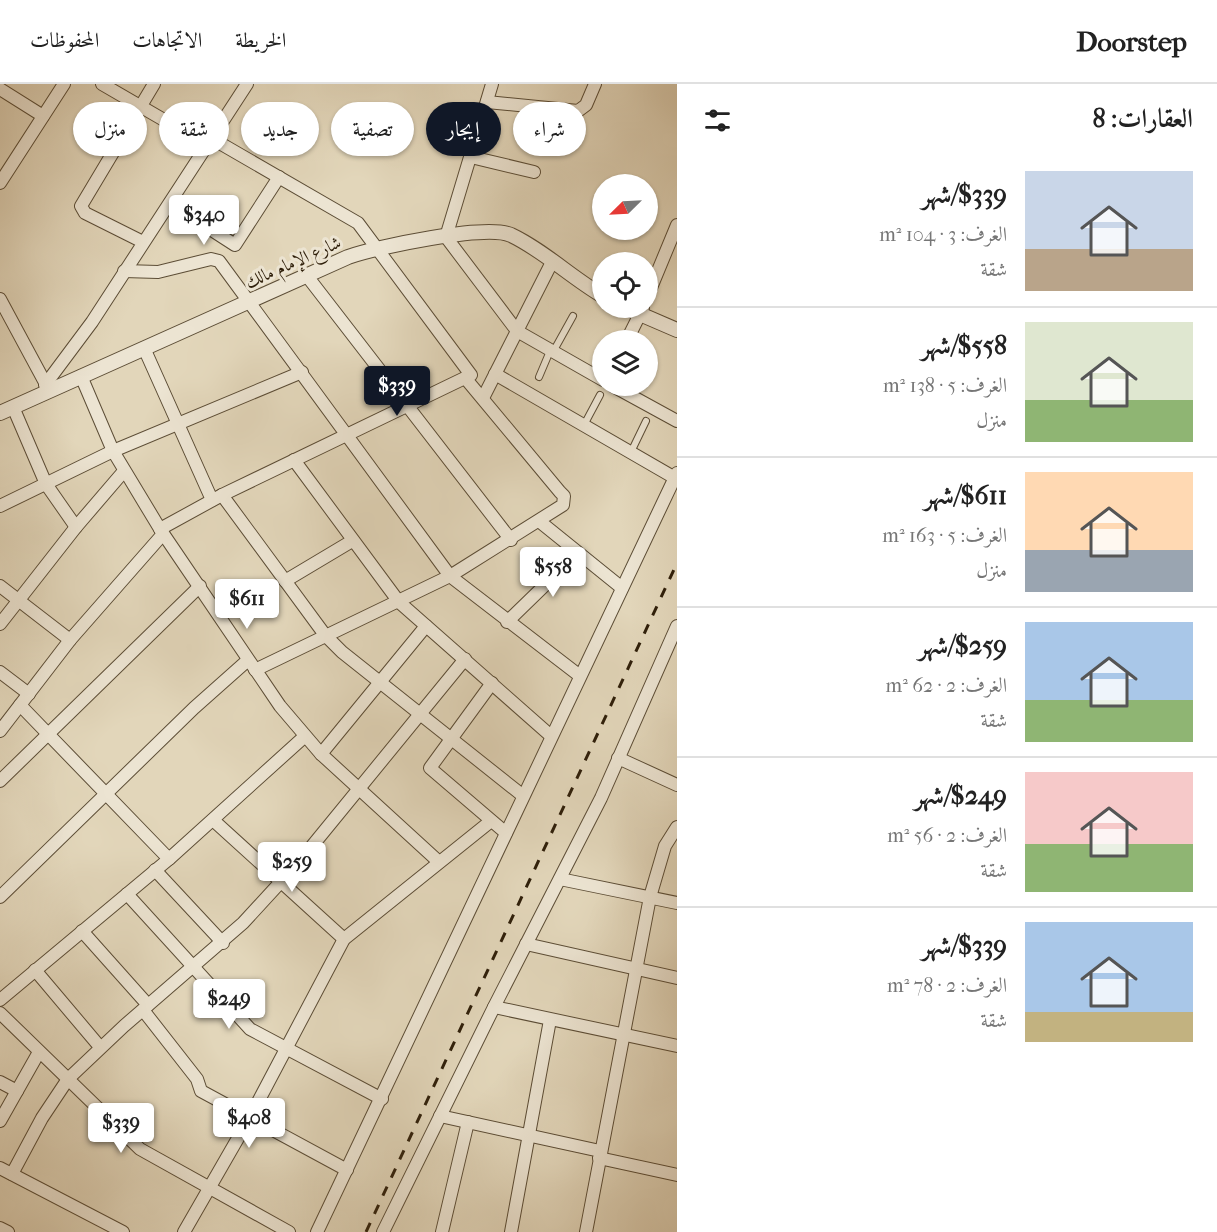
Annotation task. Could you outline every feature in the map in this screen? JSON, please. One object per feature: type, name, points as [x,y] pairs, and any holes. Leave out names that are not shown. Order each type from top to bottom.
[{"type":"street","points":[[0,183],[64,84]]},
{"type":"street","points":[[102,84],[133,102]]},
{"type":"street","points":[[143,102],[154,84]]},
{"type":"street","points":[[229,111],[247,84]]},
{"type":"street","points":[[487,102],[492,84]]},
{"type":"street","points":[[501,103],[578,111],[586,105],[595,84]]},
{"type":"street","points":[[0,89],[44,116]]},
{"type":"street","points":[[0,731],[70,640],[161,531],[217,498],[471,375],[469,369],[354,219],[229,152]]},
{"type":"street","points":[[110,156],[81,206],[85,213],[143,242]]},
{"type":"street","points":[[0,299],[47,388],[200,156]]},
{"type":"street","points":[[534,172],[471,157],[446,237],[517,331],[592,374]]},
{"type":"street","points":[[170,202],[235,245],[279,177]]},
{"type":"street","points":[[658,271],[677,225]]},
{"type":"street","name":"شارع الإمام مالك","points":[[7,410],[47,388],[81,376],[348,257],[375,249],[485,231],[508,234],[592,289]]},
{"type":"street","points":[[124,271],[158,272],[216,259],[251,300],[450,576],[580,676]]},
{"type":"street","points":[[483,398],[552,262]]},
{"type":"street","points":[[307,276],[511,540]]},
{"type":"street","points":[[655,318],[677,330]]},
{"type":"street","points":[[144,348],[177,425],[217,498],[285,581],[325,635],[378,683],[522,795]]},
{"type":"street","points":[[0,506],[113,451],[302,372]]},
{"type":"street","points":[[317,1232],[382,1099],[522,795],[676,475],[631,452],[495,374]]},
{"type":"street","points":[[81,376],[113,451],[161,531],[304,737],[438,862]]},
{"type":"street","points":[[0,897],[194,708],[252,665],[399,602],[450,576],[511,540],[563,505],[564,496],[466,378]]},
{"type":"street","points":[[631,396],[677,421]]},
{"type":"street","points":[[7,410],[46,484],[76,527]]},
{"type":"street","points":[[294,460],[399,602],[551,736]]},
{"type":"street","points":[[0,624],[76,527],[124,471]]},
{"type":"street","points":[[539,521],[622,588]]},
{"type":"street","points":[[285,581],[352,541]]},
{"type":"street","points":[[507,622],[578,553]]},
{"type":"street","points":[[0,586],[70,640]]},
{"type":"street","points":[[0,781],[200,586]]},
{"type":"street","points":[[321,754],[426,626]]},
{"type":"street","points":[[384,1232],[494,1007],[560,879],[618,758],[677,626]]},
{"type":"street","points":[[12,1174],[42,1118],[68,1079],[100,1047],[223,943],[281,882],[465,659]]},
{"type":"street","points":[[0,672],[29,694]]},
{"type":"street","points":[[492,683],[430,765],[431,771],[506,833]]},
{"type":"street","points":[[20,705],[169,859]]},
{"type":"street","points":[[0,1000],[169,859],[304,737]]},
{"type":"street","points":[[618,758],[677,785]]},
{"type":"street","points":[[213,820],[344,939]]},
{"type":"street","points":[[184,1232],[287,1050],[344,939],[491,821]]},
{"type":"street","points":[[586,1232],[621,1036],[650,897],[664,846],[677,827]]},
{"type":"street","points":[[155,870],[223,943]]},
{"type":"street","points":[[560,879],[677,903]]},
{"type":"street","points":[[127,894],[250,1029],[382,1099]]},
{"type":"street","points":[[82,931],[146,1007],[197,1079],[201,1091],[347,1170]]},
{"type":"street","points":[[526,944],[677,978]]},
{"type":"street","points":[[35,970],[100,1047]]},
{"type":"street","points":[[494,1007],[621,1036],[677,1046]]},
{"type":"street","points":[[0,1013],[132,1143],[208,1189],[290,1232]]},
{"type":"street","points":[[511,1232],[550,1020]]},
{"type":"street","points":[[0,1121],[39,1052]]},
{"type":"street","points":[[0,1082],[17,1091]]},
{"type":"street","points":[[440,1116],[529,1135],[677,1175]]},
{"type":"street","points":[[442,1232],[468,1122]]},
{"type":"street","points":[[0,1168],[123,1232]]},
{"type":"street","points":[[0,1228],[8,1232]]},
{"type":"lane","points":[[539,377],[573,316]]},
{"type":"lane","points":[[584,425],[599,396]]},
{"type":"lane","points":[[631,452],[646,421]]},
{"type":"railway","points":[[366,1232],[677,563]]}]
